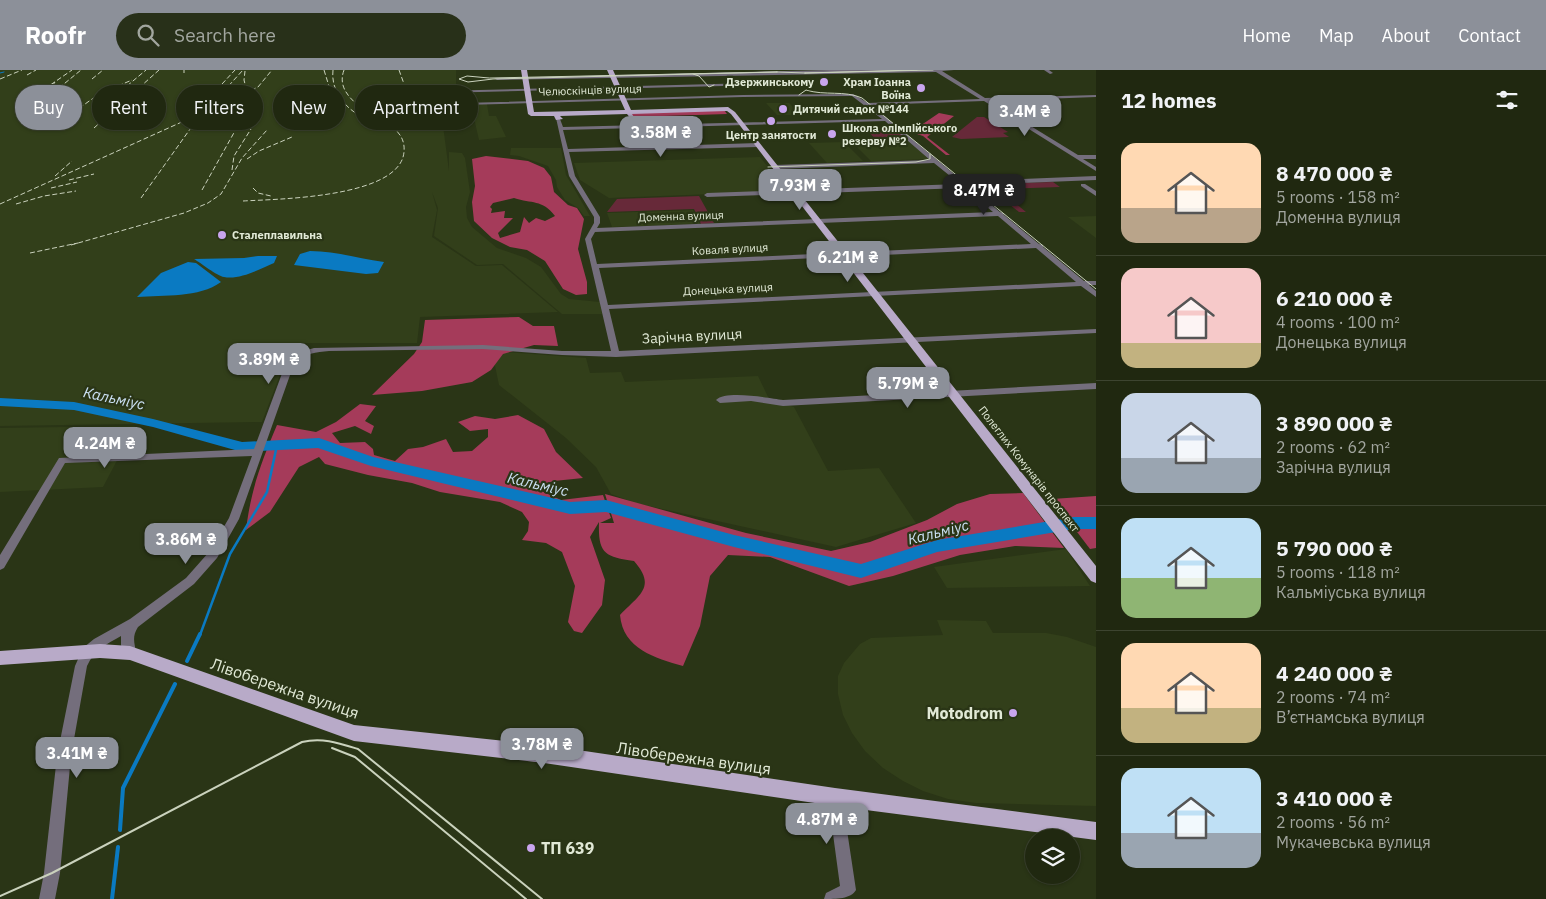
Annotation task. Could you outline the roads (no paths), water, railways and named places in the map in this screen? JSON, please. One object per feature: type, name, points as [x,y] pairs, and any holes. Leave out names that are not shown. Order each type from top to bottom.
[{"type":"main road","points":[[524,70],[528,102],[532,115],[557,117],[734,114]]},
{"type":"main road","points":[[611,74],[630,115]]},
{"type":"main road","points":[[630,115],[728,109]]},
{"type":"main road","name":"Полеглих Комунарів проспект","points":[[728,109],[742,124],[1096,577]]},
{"type":"main road","name":"Лівобережна вулиця","points":[[0,658],[107,651],[130,653],[354,733],[544,754],[835,797],[1096,831]]},
{"type":"street","points":[[525,78],[496,79],[697,72],[892,70]]},
{"type":"street","points":[[938,70],[1096,169]]},
{"type":"street","points":[[783,71],[799,74],[952,70]]},
{"type":"street","points":[[1046,70],[1052,73]]},
{"type":"street","points":[[783,71],[806,89]]},
{"type":"street","points":[[697,72],[710,86]]},
{"type":"street","points":[[792,77],[799,74]]},
{"type":"street","points":[[478,91],[790,83],[806,89],[851,93],[868,103],[1096,295]]},
{"type":"street","name":"Полеглих Комунарів проспект","points":[[710,86],[716,97],[728,109]]},
{"type":"street","name":"Челюскінців вулиця","points":[[478,104],[716,97],[806,89]]},
{"type":"street","points":[[1087,92],[1095,96]]},
{"type":"street","points":[[868,103],[1095,96]]},
{"type":"street","points":[[868,103],[886,120],[938,161]]},
{"type":"street","points":[[557,117],[572,176],[597,217],[597,224],[588,239],[616,354]]},
{"type":"street","points":[[560,129],[886,120]]},
{"type":"street","points":[[565,151],[758,145]]},
{"type":"street","points":[[1077,158],[1096,157]]},
{"type":"street","points":[[775,167],[938,161]]},
{"type":"street","points":[[707,195],[1096,178]]},
{"type":"street","points":[[967,185],[1007,214],[1095,284]]},
{"type":"street","points":[[1083,185],[1096,194]]},
{"type":"street","name":"Доменна вулиця","points":[[594,230],[1007,214]]},
{"type":"street","name":"Коваля вулиця","points":[[595,266],[1047,246]]},
{"type":"street","name":"Донецька вулиця","points":[[605,307],[1095,284]]},
{"type":"street","name":"Зарічна вулиця","points":[[257,452],[291,360],[306,352],[329,349],[483,347],[562,353],[616,354],[1096,331]]},
{"type":"street","points":[[720,400],[751,398],[783,403],[1096,386]]},
{"type":"street","points":[[0,565],[62,460],[257,452],[234,519],[213,555],[190,581],[134,623],[98,643],[87,652],[81,666],[64,756],[52,874],[47,899]]},
{"type":"street","points":[[130,653],[126,642],[127,633],[134,623]]},
{"type":"street","points":[[832,899],[848,890],[835,797]]},
{"type":"water","points":[[310,251],[329,252],[384,262],[378,273],[366,274],[294,265],[300,254]]},
{"type":"water","points":[[277,256],[274,263],[250,273],[230,278],[217,274],[194,259],[244,258]]},
{"type":"water","points":[[188,262],[196,263],[221,282],[202,291],[192,293],[137,297],[161,273]]},
{"type":"waterway","points":[[0,73],[4,72]]},
{"type":"waterway","name":"Кальміус","points":[[0,402],[74,406],[153,423],[242,447],[319,443],[371,461],[570,508],[606,506],[734,541],[861,571],[937,546],[1074,523],[1096,523]]},
{"type":"waterway","points":[[200,635],[230,554],[267,492],[277,445]]},
{"type":"waterway","points":[[187,661],[200,634]]},
{"type":"waterway","points":[[120,830],[123,788],[175,684]]},
{"type":"waterway","points":[[112,899],[118,847]]},
{"type":"tram line","points":[[805,73],[917,70]]},
{"type":"tram line","points":[[805,73],[933,70]]},
{"type":"tram line","points":[[693,74],[493,79],[468,82],[459,79],[467,76],[489,78],[777,72]]},
{"type":"tram line","points":[[693,74],[777,72]]},
{"type":"tram line","points":[[777,72],[805,73]]},
{"type":"tram line","points":[[693,74],[699,76],[709,87],[714,85]]},
{"type":"tram line","points":[[790,83],[802,86]]},
{"type":"tram line","points":[[799,95],[806,90],[820,93],[848,94],[862,98],[1096,289]]},
{"type":"tram line","points":[[768,167],[916,162],[930,159],[930,154]]},
{"type":"tram line","points":[[0,896],[52,873],[302,742],[323,740],[358,749],[542,899]]},
{"type":"tram line","points":[[332,748],[355,757],[526,899]]},
{"type":"railway","points":[[0,79],[22,70]]},
{"type":"railway","points":[[27,75],[36,70]]},
{"type":"railway","points":[[50,85],[72,70]]},
{"type":"railway","points":[[63,85],[81,70]]},
{"type":"railway","points":[[92,79],[103,70]]},
{"type":"railway","points":[[128,85],[146,70]]},
{"type":"railway","points":[[142,85],[159,70]]},
{"type":"railway","points":[[0,204],[184,121],[197,111],[235,70]]},
{"type":"railway","points":[[141,198],[193,125],[243,70]]},
{"type":"railway","points":[[260,85],[272,70]]},
{"type":"railway","points":[[324,70],[329,85]]},
{"type":"railway","points":[[333,70],[335,88],[339,96],[355,112]]},
{"type":"railway","points":[[344,70],[342,76],[343,86],[355,102]]},
{"type":"railway","points":[[399,70],[404,85]]},
{"type":"railway","points":[[245,71],[245,85]]},
{"type":"railway","points":[[82,106],[99,94],[132,80]]},
{"type":"railway","points":[[202,190],[235,130]]},
{"type":"railway","points":[[232,170],[234,156],[250,130]]},
{"type":"railway","points":[[71,245],[184,213],[208,203],[221,194],[242,158],[267,130]]},
{"type":"railway","points":[[243,201],[308,197],[335,193],[382,179],[397,167],[404,152],[402,138],[395,130]]},
{"type":"railway","points":[[247,159],[259,151],[292,137]]},
{"type":"railway","points":[[55,176],[72,161]]},
{"type":"railway","points":[[69,180],[94,174]]},
{"type":"railway","points":[[51,188],[77,182]]},
{"type":"railway","points":[[253,188],[258,193],[271,196]]},
{"type":"railway","points":[[16,204],[44,196],[76,191]]},
{"type":"railway","points":[[30,253],[78,243]]},
{"type":"place","name":"Дзержинському","points":[[824,82]]},
{"type":"place","name":"Храм Іоанна Воїна","points":[[921,88]]},
{"type":"place","name":"Дитячий садок №144","points":[[783,109]]},
{"type":"place","name":"Центр занятости","points":[[771,121]]},
{"type":"place","name":"Школа олімпійського резерву №2","points":[[832,134]]},
{"type":"place","name":"Сталеплавильна","points":[[222,235]]},
{"type":"place","name":"Motodrom","points":[[1013,713]]},
{"type":"place","name":"ТП 639","points":[[531,848]]}]
